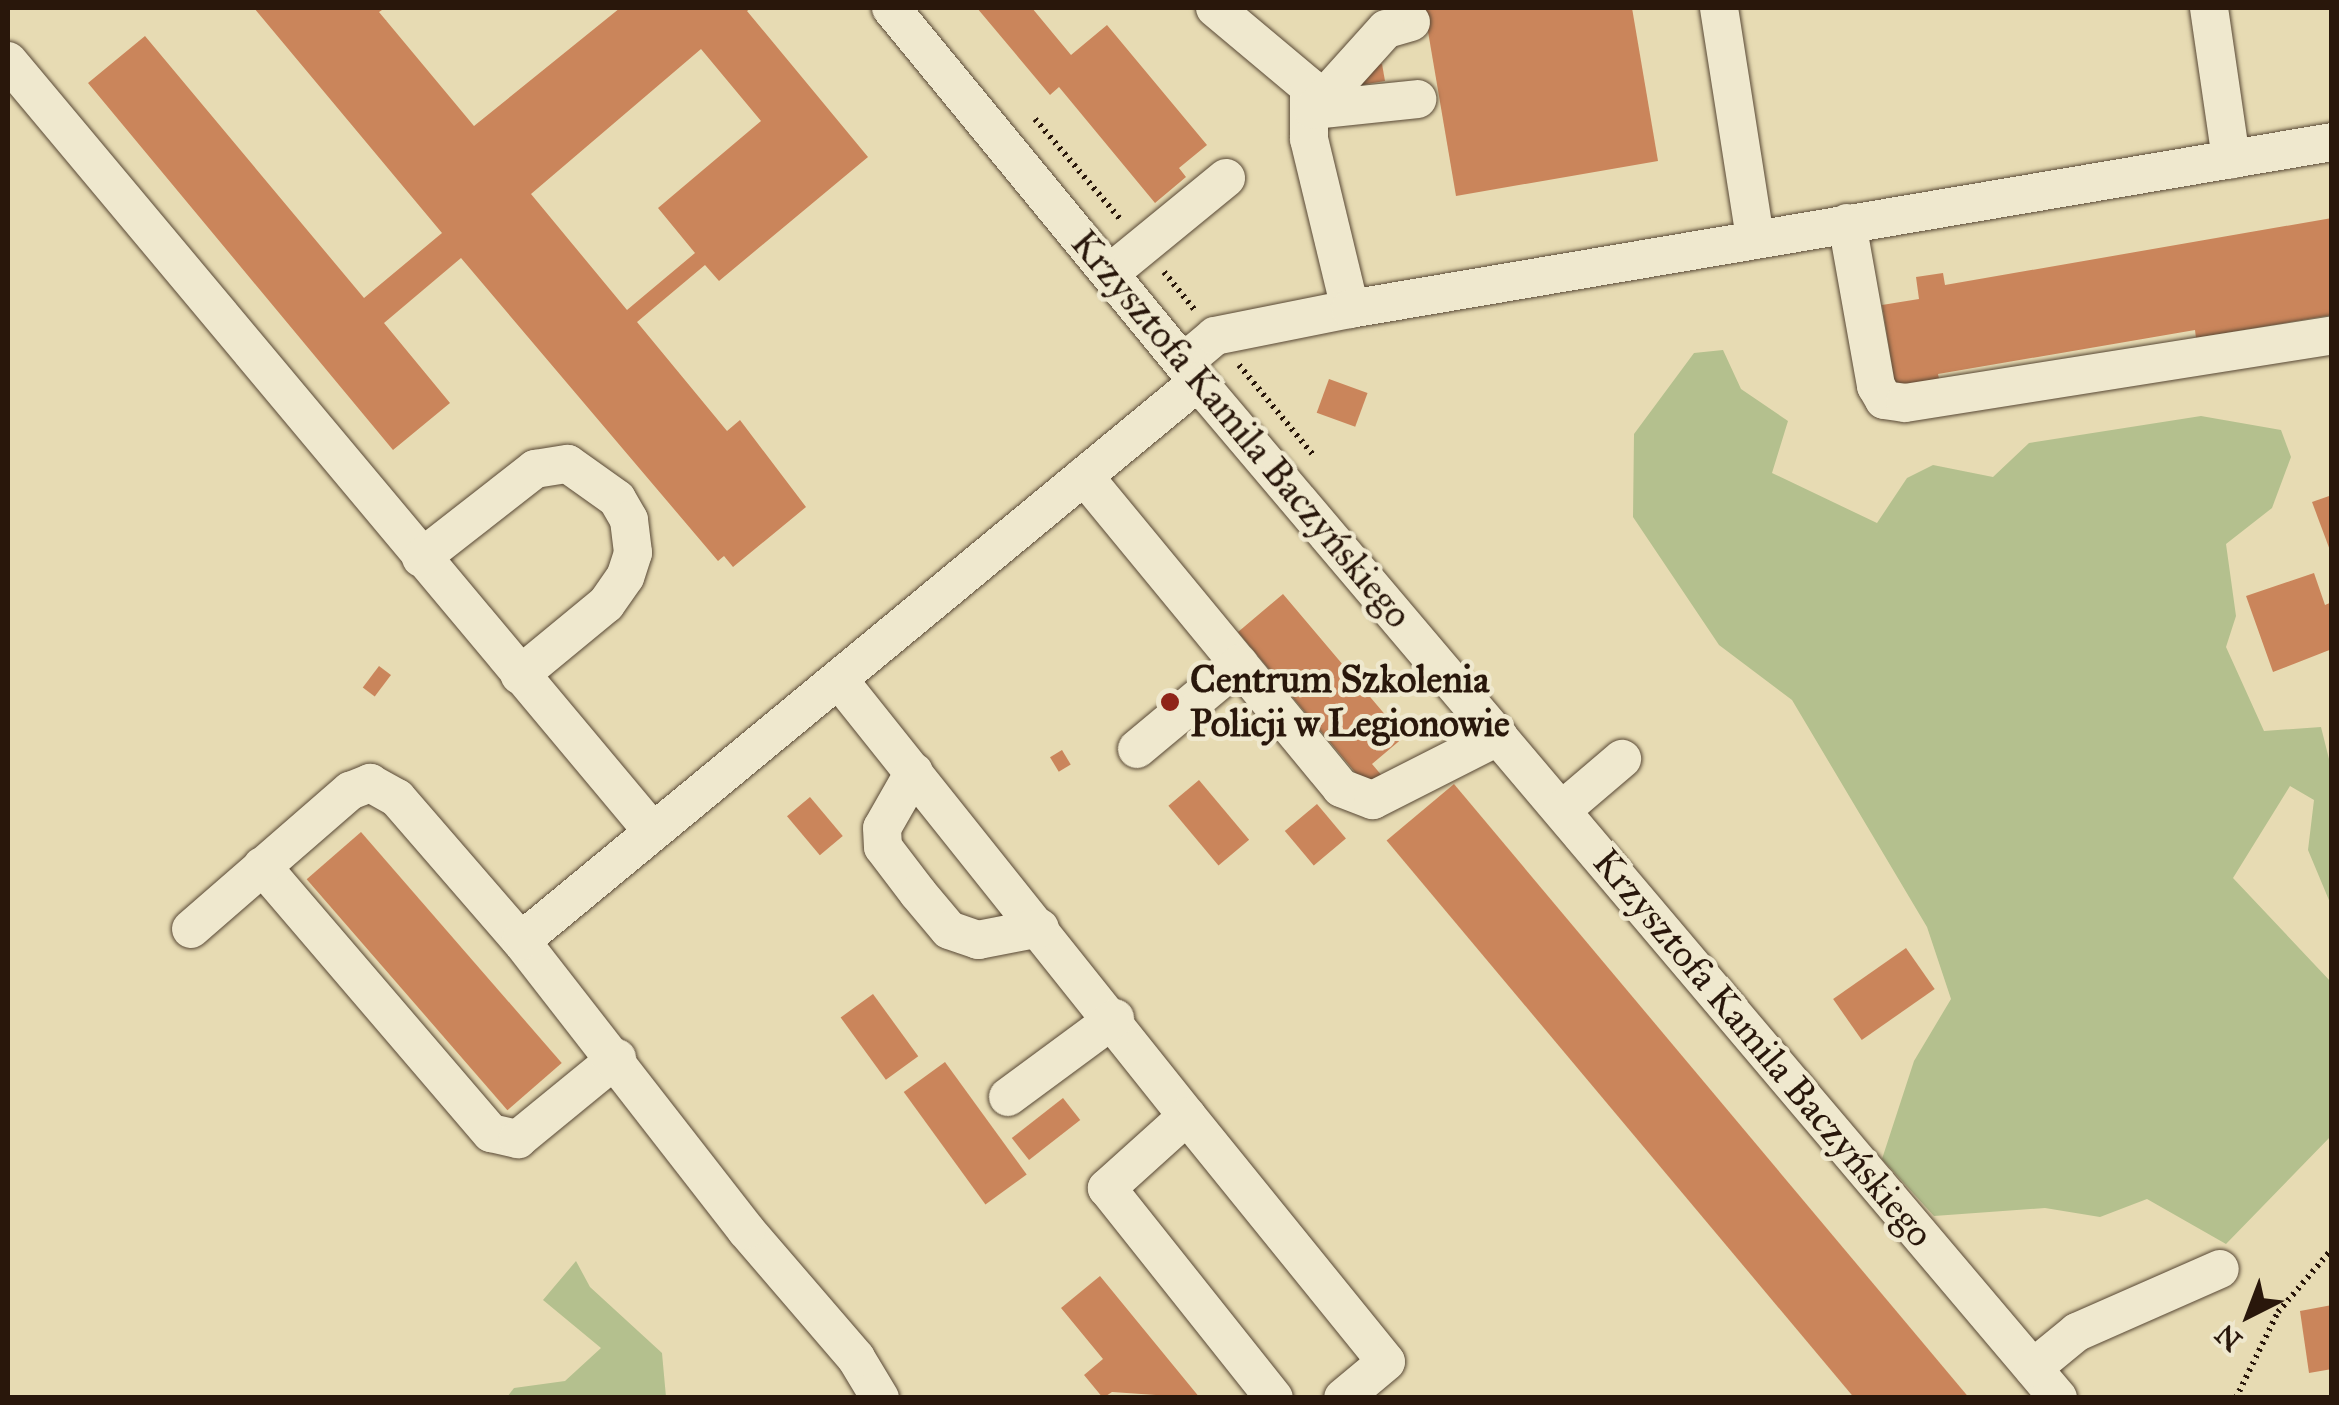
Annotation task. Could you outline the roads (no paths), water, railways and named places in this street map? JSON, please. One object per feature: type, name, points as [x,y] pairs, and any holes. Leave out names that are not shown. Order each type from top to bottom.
[{"type":"lane","name":"Krzysztofa Kamila Baczyńskiego","points":[[891,8],[1191,373],[2058,1398]]},
{"type":"lane","points":[[1215,8],[1309,86],[1313,110],[1309,139],[1350,309]]},
{"type":"lane","points":[[1719,8],[1755,238]]},
{"type":"lane","points":[[2209,8],[2231,159]]},
{"type":"lane","points":[[1313,110],[1386,29],[1411,22]]},
{"type":"lane","points":[[8,61],[653,832]]},
{"type":"lane","points":[[1313,110],[1417,99]]},
{"type":"lane","points":[[521,942],[1084,476],[1191,373],[1216,336],[1847,222],[2332,142]]},
{"type":"lane","points":[[1110,274],[1226,178]]},
{"type":"lane","points":[[1847,222],[1876,386],[1884,400],[1904,403],[2332,336]]},
{"type":"lane","points":[[421,558],[535,469],[568,464],[617,499],[629,520],[633,553],[625,577],[606,604],[520,675]]},
{"type":"lane","points":[[1084,476],[1341,788],[1373,800],[1499,736]]},
{"type":"lane","points":[[1137,749],[1239,664]]},
{"type":"lane","points":[[838,680],[1115,1018],[1188,1116],[1386,1362],[1343,1398]]},
{"type":"lane","points":[[1562,810],[1622,759]]},
{"type":"lane","points":[[914,772],[882,828],[883,847],[918,894],[950,930],[978,940],[1040,928]]},
{"type":"lane","points":[[191,929],[350,791],[370,783],[397,798],[617,1058],[746,1230],[856,1358],[880,1398]]},
{"type":"lane","points":[[262,866],[492,1133],[518,1139],[617,1058]]},
{"type":"lane","points":[[1008,1098],[1115,1018]]},
{"type":"lane","points":[[1188,1116],[1107,1188],[1274,1398]]},
{"type":"lane","points":[[2033,1368],[2077,1332],[2220,1269]]},
{"type":"place","name":"Centrum Szkolenia Policji w Legionowie","points":[[1170,702]]}]
